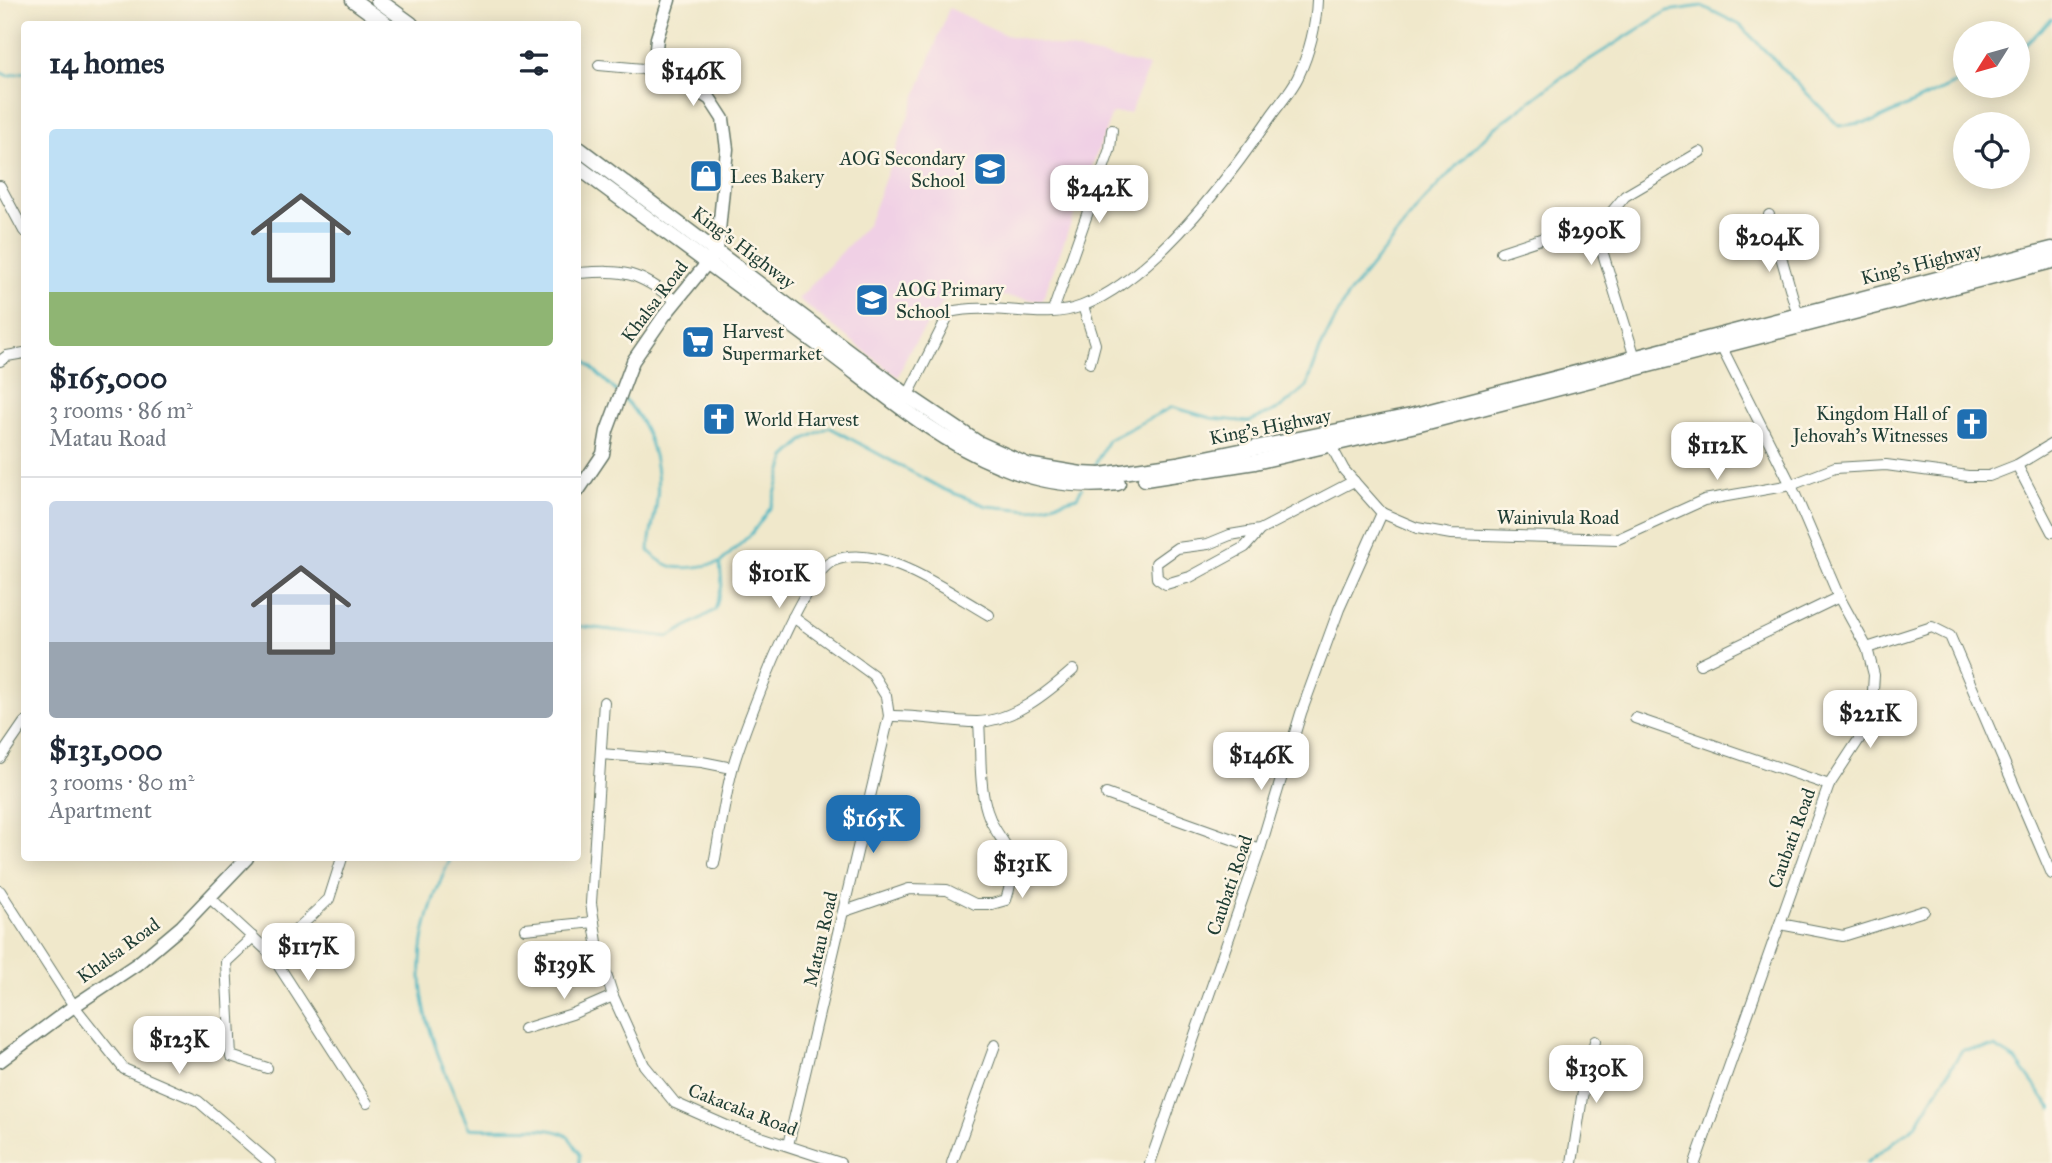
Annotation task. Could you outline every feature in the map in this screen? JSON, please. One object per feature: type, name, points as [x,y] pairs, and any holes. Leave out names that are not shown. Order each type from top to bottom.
[{"type":"highway","points":[[353,0],[382,21]]},
{"type":"highway","points":[[378,0],[407,21]]},
{"type":"highway","name":"King's Highway","points":[[581,150],[717,251],[905,401]]},
{"type":"highway","name":"King's Highway","points":[[581,169],[706,262],[905,401],[1002,455],[1080,479],[1099,480],[1255,462],[1328,440],[1799,320],[2052,249]]},
{"type":"highway","name":"King's Highway","points":[[1636,363],[1721,346],[1799,320],[2052,261]]},
{"type":"main road","points":[[669,0],[656,38],[654,70],[677,78],[710,99],[723,119],[726,149],[717,251]]},
{"type":"main road","name":"Khalsa Road","points":[[581,487],[603,454],[633,361],[676,301],[717,251]]},
{"type":"main road","name":"Khalsa Road","points":[[0,1060],[137,964],[183,926],[244,861]]},
{"type":"street","points":[[905,401],[950,312],[986,307],[1053,311],[1083,306],[1119,285],[1157,255],[1241,158],[1297,79],[1316,29],[1317,0]]},
{"type":"street","points":[[599,65],[654,70]]},
{"type":"street","points":[[1053,311],[1110,149],[1112,130]]},
{"type":"street","points":[[1596,231],[1625,196],[1700,152]]},
{"type":"street","points":[[0,186],[21,225]]},
{"type":"street","points":[[1769,215],[1799,320]]},
{"type":"street","points":[[1502,252],[1583,225],[1596,231],[1636,363]]},
{"type":"street","points":[[581,273],[628,272],[650,282],[676,301]]},
{"type":"street","points":[[1083,306],[1095,344],[1090,363]]},
{"type":"street","name":"Caubati Road","points":[[1695,1163],[1829,785],[1871,721],[1874,675],[1867,649],[1839,597],[1791,485],[1721,346]]},
{"type":"street","points":[[0,361],[7,356],[21,354]]},
{"type":"street","points":[[1328,440],[1354,481],[1382,513]]},
{"type":"street","name":"Wainivula Road","points":[[1382,513],[1417,528],[1451,534],[1618,539],[1704,500],[1791,485],[1835,468],[1886,465],[1968,476],[1989,475],[2017,465],[2052,444]]},
{"type":"street","points":[[2017,465],[2052,532]]},
{"type":"street","points":[[1260,530],[1245,547],[1190,577],[1166,584],[1157,578],[1156,563],[1177,548],[1208,544],[1230,535],[1260,530],[1354,481]]},
{"type":"street","name":"Caubati Road","points":[[1150,1163],[1260,849],[1301,713],[1339,609],[1382,513]]},
{"type":"street","points":[[714,864],[732,768],[793,617],[822,569],[833,561],[879,559],[911,570],[989,615]]},
{"type":"street","points":[[1700,664],[1839,597]]},
{"type":"street","points":[[793,617],[873,675],[886,696],[889,716],[923,715],[979,722],[1012,712],[1045,695],[1073,670]]},
{"type":"street","points":[[1867,649],[1932,626],[1950,636],[2052,874]]},
{"type":"street","name":"Cakacaka Road","points":[[604,702],[591,903],[598,948],[613,996],[644,1065],[675,1103],[727,1126],[840,1163]]},
{"type":"street","name":"Matau Road","points":[[788,1145],[889,716]]},
{"type":"street","points":[[1636,718],[1829,785]]},
{"type":"street","points":[[845,911],[909,889],[947,890],[975,904],[992,904],[1006,900],[1014,874],[1012,856],[990,820],[984,798],[979,722]]},
{"type":"street","points":[[0,758],[21,727]]},
{"type":"street","points":[[601,754],[702,762],[732,768]]},
{"type":"street","points":[[1106,794],[1260,849]]},
{"type":"street","points":[[271,954],[329,899],[341,861]]},
{"type":"street","points":[[0,891],[74,1006],[124,1069],[198,1101],[270,1163]]},
{"type":"street","points":[[210,898],[271,954],[367,1103]]},
{"type":"street","points":[[1780,924],[1843,936],[1924,911]]},
{"type":"street","points":[[525,929],[594,922]]},
{"type":"street","points":[[253,937],[226,962],[231,1056],[267,1068]]},
{"type":"street","points":[[524,1029],[572,1014],[613,996]]},
{"type":"street","points":[[1572,1163],[1582,1097],[1595,1041]]},
{"type":"street","points":[[952,1163],[995,1045]]},
{"type":"street","points":[[252,1163],[258,1152]]},
{"type":"shaded area","name":"AOG Secondary School","points":[[949,8],[1006,35],[1149,66],[1130,113],[1112,113],[1042,301],[985,294],[945,299],[909,351],[898,377],[798,299],[868,224]]},
{"type":"waterway","points":[[1092,470],[1108,440],[1172,407],[1211,418],[1249,422],[1282,407],[1307,386],[1320,349],[1346,298],[1419,206],[1460,162],[1492,130],[1565,75],[1667,11],[1702,6],[1740,25],[1839,126],[1874,121],[1953,85]]},
{"type":"waterway","points":[[2030,40],[2052,19]]},
{"type":"waterway","points":[[0,72],[8,76],[21,73]]},
{"type":"waterway","points":[[581,359],[617,392]]},
{"type":"waterway","points":[[624,399],[648,435],[656,464],[657,493],[649,551],[657,559],[673,567],[690,568],[719,563]]},
{"type":"waterway","points":[[581,626],[669,637],[715,610],[722,585],[720,563],[752,533],[771,507],[786,457],[805,439],[829,427],[943,489],[987,506],[1031,510],[1077,497],[1082,488]]},
{"type":"waterway","points":[[450,861],[434,897],[425,932],[421,964],[422,995],[429,1025],[453,1091],[469,1128],[537,1129],[561,1133],[575,1146],[580,1155],[579,1163]]},
{"type":"waterway","points":[[1866,1163],[1916,1125],[1962,1050],[1995,1047],[2016,1060],[2052,1109]]},
{"type":"place","name":"AOG Secondary School","points":[[990,169]]},
{"type":"place","name":"Lees Bakery","points":[[706,176]]},
{"type":"place","name":"AOG Primary School","points":[[872,300]]},
{"type":"place","name":"Harvest Supermarket","points":[[698,342]]},
{"type":"place","name":"World Harvest","points":[[719,419]]},
{"type":"place","name":"Kingdom Hall of Jehovah's Witnesses","points":[[1972,424]]}]
